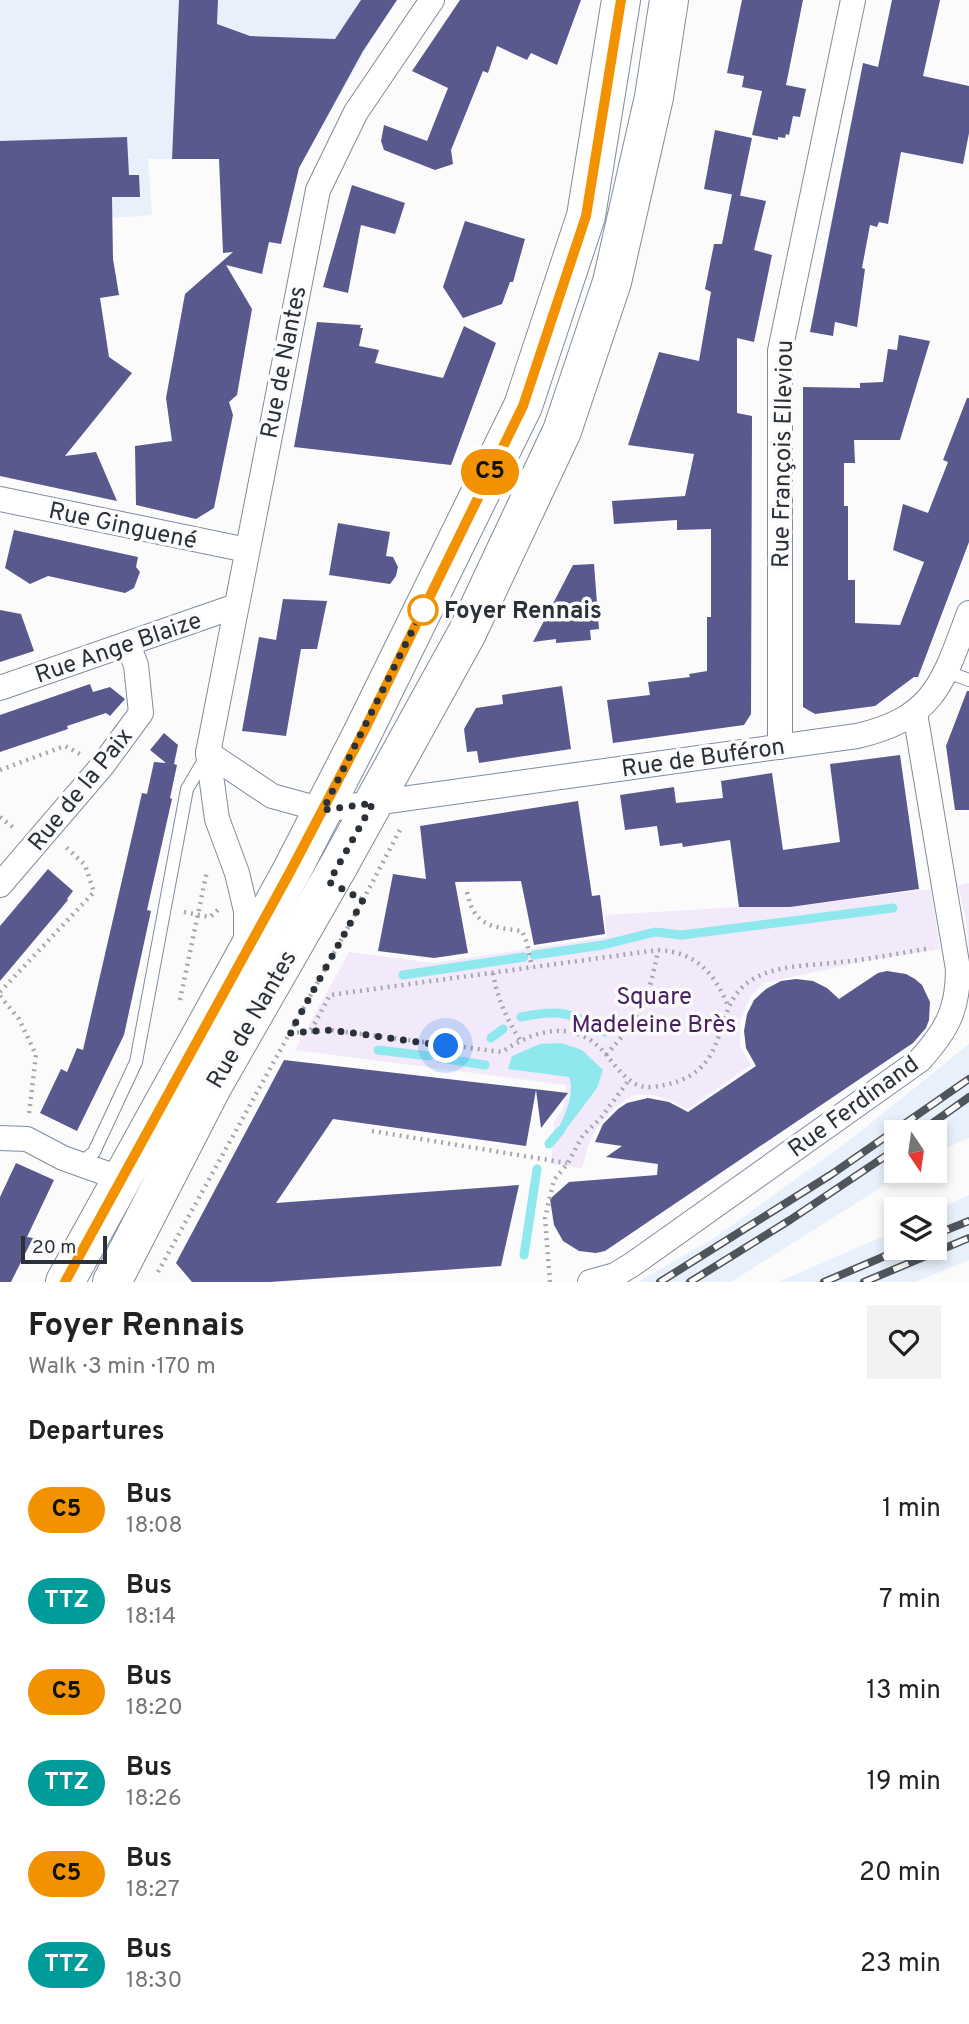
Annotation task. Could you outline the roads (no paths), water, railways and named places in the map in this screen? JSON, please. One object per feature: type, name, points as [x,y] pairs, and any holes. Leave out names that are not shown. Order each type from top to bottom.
[{"type":"main road","name":"Rue de Nantes","points":[[65,1282],[323,810],[523,406],[586,216],[621,0]]},
{"type":"main road","name":"Rue de Nantes","points":[[113,1281],[212,1087],[467,633],[562,431],[612,282],[654,97],[668,0]]},
{"type":"street","name":"Rue de Nantes","points":[[246,954],[246,911],[237,873],[217,819],[208,753],[236,606],[318,190],[356,112],[432,0]]},
{"type":"street","name":"Rue François Elleviou","points":[[780,747],[780,351],[853,0]]},
{"type":"street","name":"Rue Ginguené","points":[[0,499],[247,550]]},
{"type":"street","name":"Rue Ange Blaize","points":[[0,688],[236,606]]},
{"type":"street","name":"Rue de Buféron","points":[[373,803],[877,732],[915,713],[958,676],[969,613]]},
{"type":"street","name":"Rue de la Paix","points":[[0,885],[102,766],[141,713],[136,665],[128,645]]},
{"type":"street","name":"Rue Ferdinand","points":[[590,1282],[615,1275],[633,1264],[920,1060],[947,1027],[955,1008],[958,969],[956,944],[915,713]]},
{"type":"street","points":[[208,753],[272,796],[323,810],[373,803]]},
{"type":"street","points":[[0,1138],[27,1139],[64,1158],[122,1179]]},
{"type":"lane","name":"Rue de Nantes","points":[[81,1163],[94,1152],[136,1062],[187,789],[208,753]]},
{"type":"water","points":[[561,1043],[582,1050],[603,1070],[597,1088],[561,1136],[559,1127],[570,1096],[569,1077],[508,1069],[512,1056],[540,1044]]},
{"type":"waterway","points":[[534,955],[603,945],[655,932],[682,935],[893,908]]},
{"type":"waterway","points":[[403,975],[524,957]]},
{"type":"waterway","points":[[521,1017],[546,1013],[565,1014],[605,1032]]},
{"type":"waterway","points":[[491,1038],[503,1029]]},
{"type":"waterway","points":[[378,1050],[429,1056]]},
{"type":"waterway","points":[[440,1058],[485,1065]]},
{"type":"waterway","points":[[549,1144],[560,1131]]},
{"type":"waterway","points":[[524,1255],[537,1169]]},
{"type":"railway","points":[[660,1282],[832,1174],[969,1079]]},
{"type":"railway","points":[[937,1120],[969,1097]]},
{"type":"railway","points":[[690,1282],[884,1157]]},
{"type":"railway","points":[[947,1230],[969,1221]]},
{"type":"railway","points":[[864,1282],[969,1238]]},
{"type":"railway","points":[[824,1282],[884,1256]]},
{"type":"place","name":"Foyer Rennais","points":[[423,610]]},
{"type":"park label","name":"Square Madeleine Brès","points":[[654,1010]]}]
